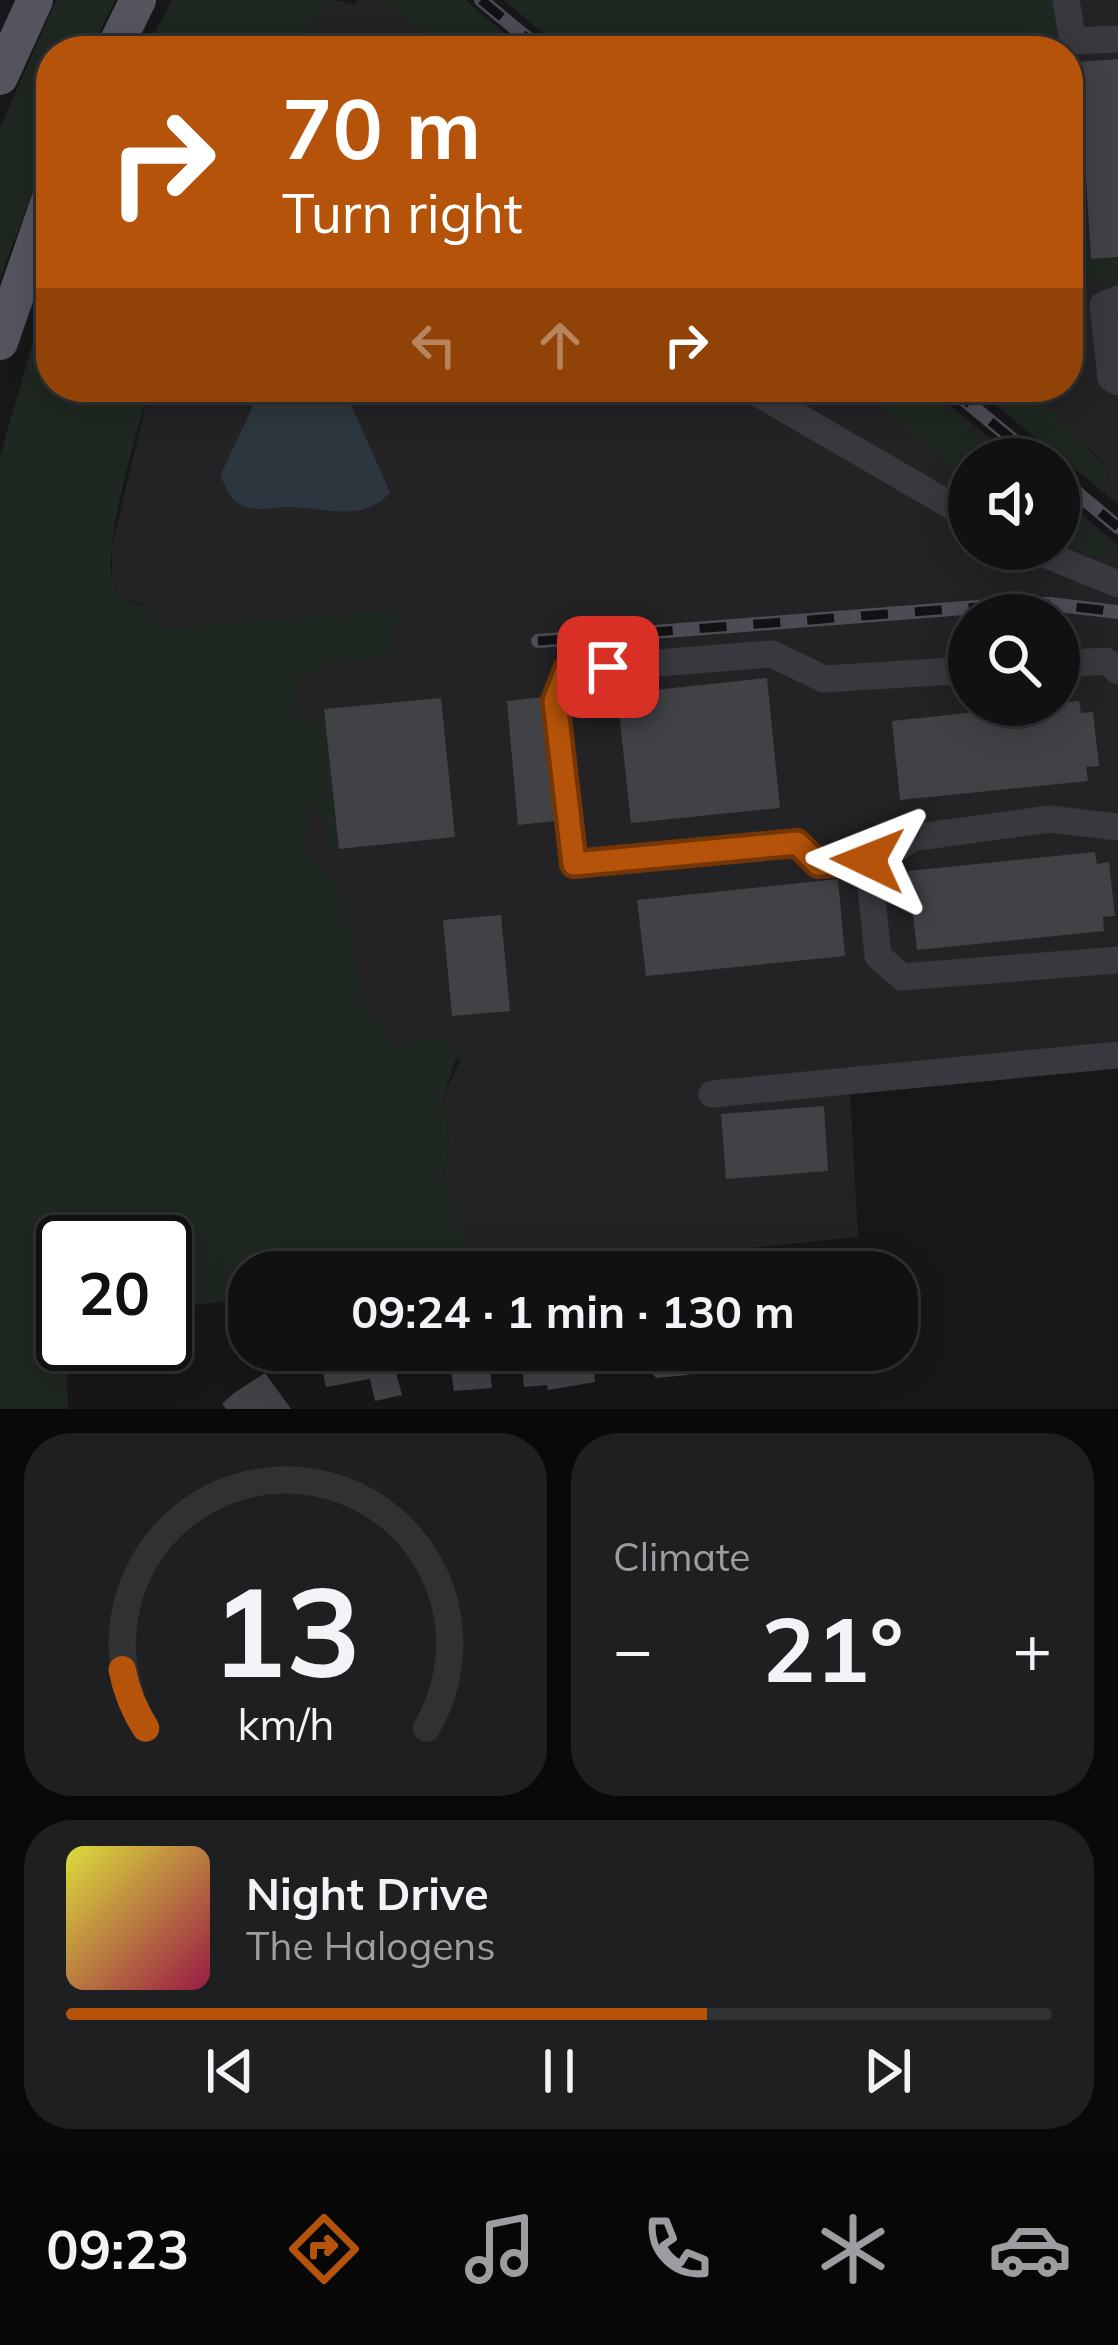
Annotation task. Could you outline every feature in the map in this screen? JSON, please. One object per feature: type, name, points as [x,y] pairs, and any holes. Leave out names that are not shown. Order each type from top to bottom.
[{"type":"main road","points":[[0,77],[35,0]]},
{"type":"main road","points":[[120,36],[139,0]]},
{"type":"main road","points":[[0,342],[36,238]]},
{"type":"lane","points":[[1066,0],[1072,36]]},
{"type":"lane","points":[[1083,40],[1118,39]]},
{"type":"lane","points":[[1118,298],[1103,304],[1111,378],[1118,382]]},
{"type":"lane","points":[[773,402],[948,504]]},
{"type":"lane","points":[[1080,568],[1118,584]]},
{"type":"lane","points":[[948,671],[824,679],[772,654],[567,670],[555,701],[574,864],[797,843],[818,864],[885,858],[911,838],[1027,822],[1118,827]]},
{"type":"lane","points":[[1080,663],[1106,661],[1118,671]]},
{"type":"lane","points":[[868,860],[878,956],[902,977],[1118,960]]},
{"type":"lane","points":[[712,1094],[1118,1055]]},
{"type":"shaded area","points":[[56,0],[115,0],[98,36],[40,36]]},
{"type":"shaded area","points":[[172,0],[335,0],[319,7],[306,36],[153,36]]},
{"type":"shaded area","points":[[335,0],[355,5],[358,0],[465,0],[507,36],[306,36],[319,7]]},
{"type":"shaded area","points":[[380,0],[465,0],[507,36],[430,36]]},
{"type":"shaded area","points":[[504,0],[1054,0],[1058,36],[546,36]]},
{"type":"shaded area","points":[[1054,0],[1118,0],[1118,257],[1091,259],[1083,227],[1083,36],[1056,36]]},
{"type":"shaded area","points":[[36,46],[36,183],[0,279],[0,128]]},
{"type":"shaded area","points":[[1083,226],[1091,259],[1118,257],[1118,288],[1083,276]]},
{"type":"shaded area","points":[[1083,276],[1118,288],[1118,504],[1103,492],[1110,473],[1080,438],[1033,402],[1083,402]]},
{"type":"shaded area","points":[[36,332],[36,402],[146,402],[116,520],[111,572],[118,593],[156,608],[159,629],[396,610],[396,657],[323,667],[298,686],[295,701],[301,721],[313,724],[324,709],[339,849],[329,847],[326,827],[312,803],[304,852],[339,896],[362,993],[381,1029],[398,1049],[428,1040],[460,1046],[444,1095],[449,1146],[444,1175],[469,1251],[228,1251],[228,1301],[192,1305],[192,1215],[36,1215],[36,1371],[67,1371],[68,1409],[0,1409],[0,456]]},
{"type":"shaded area","points":[[146,402],[946,402],[990,438],[948,438],[948,570],[1080,570],[1080,513],[1118,545],[1118,1063],[850,1092],[858,1237],[720,1251],[468,1251],[451,1210],[444,1175],[449,1146],[444,1095],[460,1060],[398,1049],[209,1104],[155,608],[122,597],[112,585],[112,546]]},
{"type":"shaded area","points":[[255,402],[350,402],[390,492],[380,502],[357,511],[255,509],[235,501],[220,476]]},
{"type":"shaded area","points":[[874,402],[937,402],[980,438],[948,438],[948,464]]},
{"type":"shaded area","points":[[992,402],[1039,402],[1078,437],[1036,438]]},
{"type":"shaded area","points":[[1080,439],[1110,473],[1103,492],[1080,473]]},
{"type":"shaded area","points":[[1080,520],[1114,547],[1108,556],[1080,551]]},
{"type":"building","points":[[1118,59],[1118,257],[1091,259],[1083,62]]},
{"type":"building","points":[[767,678],[780,808],[631,823],[617,694]]},
{"type":"building","points":[[543,697],[555,821],[518,825],[507,701]]},
{"type":"building","points":[[441,698],[455,837],[339,849],[324,709]]},
{"type":"building","points":[[1080,707],[1081,713],[1093,712],[1099,766],[1086,767],[1088,781],[900,800],[892,721],[948,715],[948,726],[1080,726]]},
{"type":"building","points":[[1095,852],[1097,864],[1109,862],[1115,916],[1103,917],[1104,931],[917,950],[908,871]]},
{"type":"building","points":[[838,879],[845,956],[646,976],[637,900]]},
{"type":"building","points":[[501,915],[510,1011],[452,1016],[443,920]]},
{"type":"building","points":[[824,1106],[828,1171],[726,1179],[721,1114]]},
{"type":"building","points":[[323,1371],[396,1371],[402,1395],[375,1401],[370,1379],[326,1387]]},
{"type":"building","points":[[451,1371],[490,1371],[492,1388],[454,1391]]},
{"type":"building","points":[[523,1371],[594,1371],[595,1382],[548,1390],[547,1385],[524,1387]]},
{"type":"building","points":[[650,1371],[689,1371],[689,1375],[656,1378]]},
{"type":"building","points":[[265,1373],[291,1409],[226,1409],[222,1404]]},
{"type":"railway","points":[[481,0],[525,36]]},
{"type":"railway","points":[[967,402],[1011,438]]},
{"type":"railway","points":[[1080,495],[1118,527]]},
{"type":"railway","points":[[538,641],[990,606],[1050,604],[1118,612]]},
{"type":"route","points":[[608,667],[567,670],[555,701],[574,864],[797,843],[818,864],[868,860]]}]
